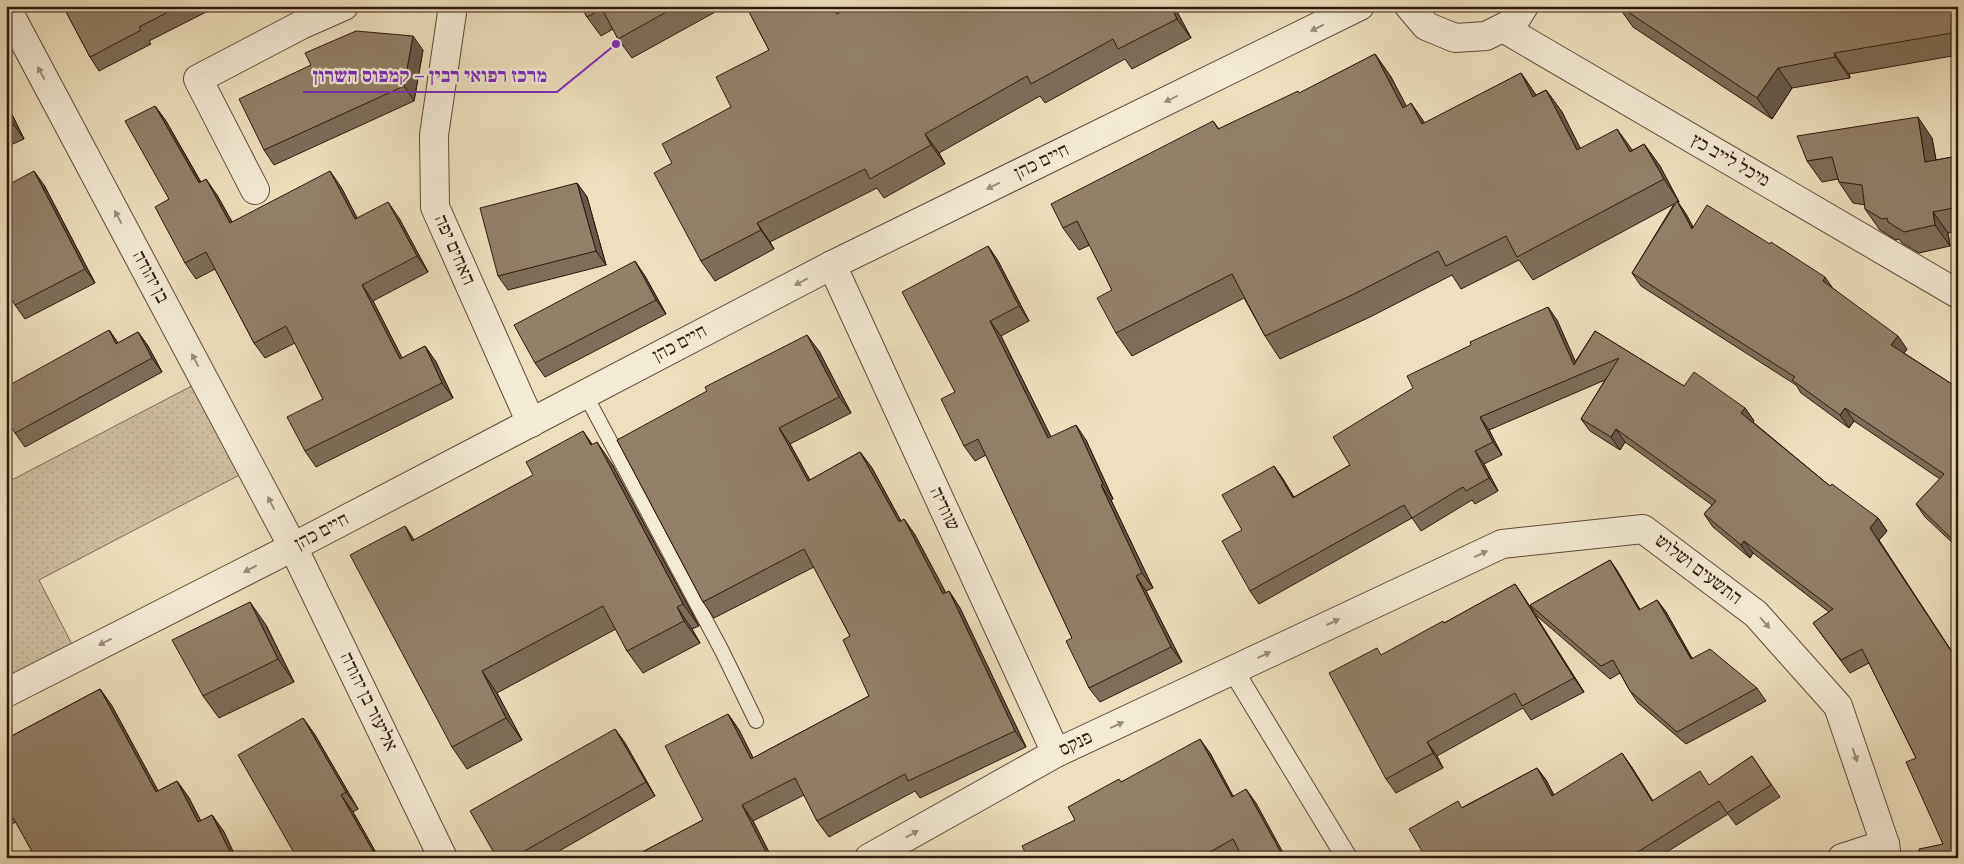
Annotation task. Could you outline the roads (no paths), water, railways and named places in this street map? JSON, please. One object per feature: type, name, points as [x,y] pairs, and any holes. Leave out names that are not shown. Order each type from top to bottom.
[{"type":"street","points":[[255,190],[198,78],[301,25],[344,6]]},
{"type":"street","name":"האחים יפה","points":[[453,6],[434,135],[435,207],[530,423]]},
{"type":"street","name":"חיים כהן","points":[[6,693],[293,547],[832,265],[1360,6]]},
{"type":"street","points":[[1409,6],[1426,26],[1455,38],[1486,36],[1514,22],[1524,6]]},
{"type":"street","name":"בן יהודה","points":[[6,7],[293,547]]},
{"type":"street","name":"מיכל לייב כץ","points":[[1503,28],[1958,294]]},
{"type":"street","name":"שוודיה","points":[[832,265],[1056,753]]},
{"type":"street","name":"התשעים ושלוש","points":[[1289,643],[1502,544],[1644,528],[1756,614],[1838,706],[1886,851]]},
{"type":"street","name":"אליעזר בן יהודה","points":[[293,547],[443,858]]},
{"type":"street","name":"פנקס","points":[[869,858],[1056,753],[1289,643]]},
{"type":"street","points":[[1233,670],[1347,858]]},
{"type":"street","points":[[1842,858],[1886,851]]},
{"type":"lane","points":[[585,394],[722,651],[756,721]]},
{"type":"place","name":"מרכז רפואי רבין – קמפוס השרון","points":[[616,44]]}]
